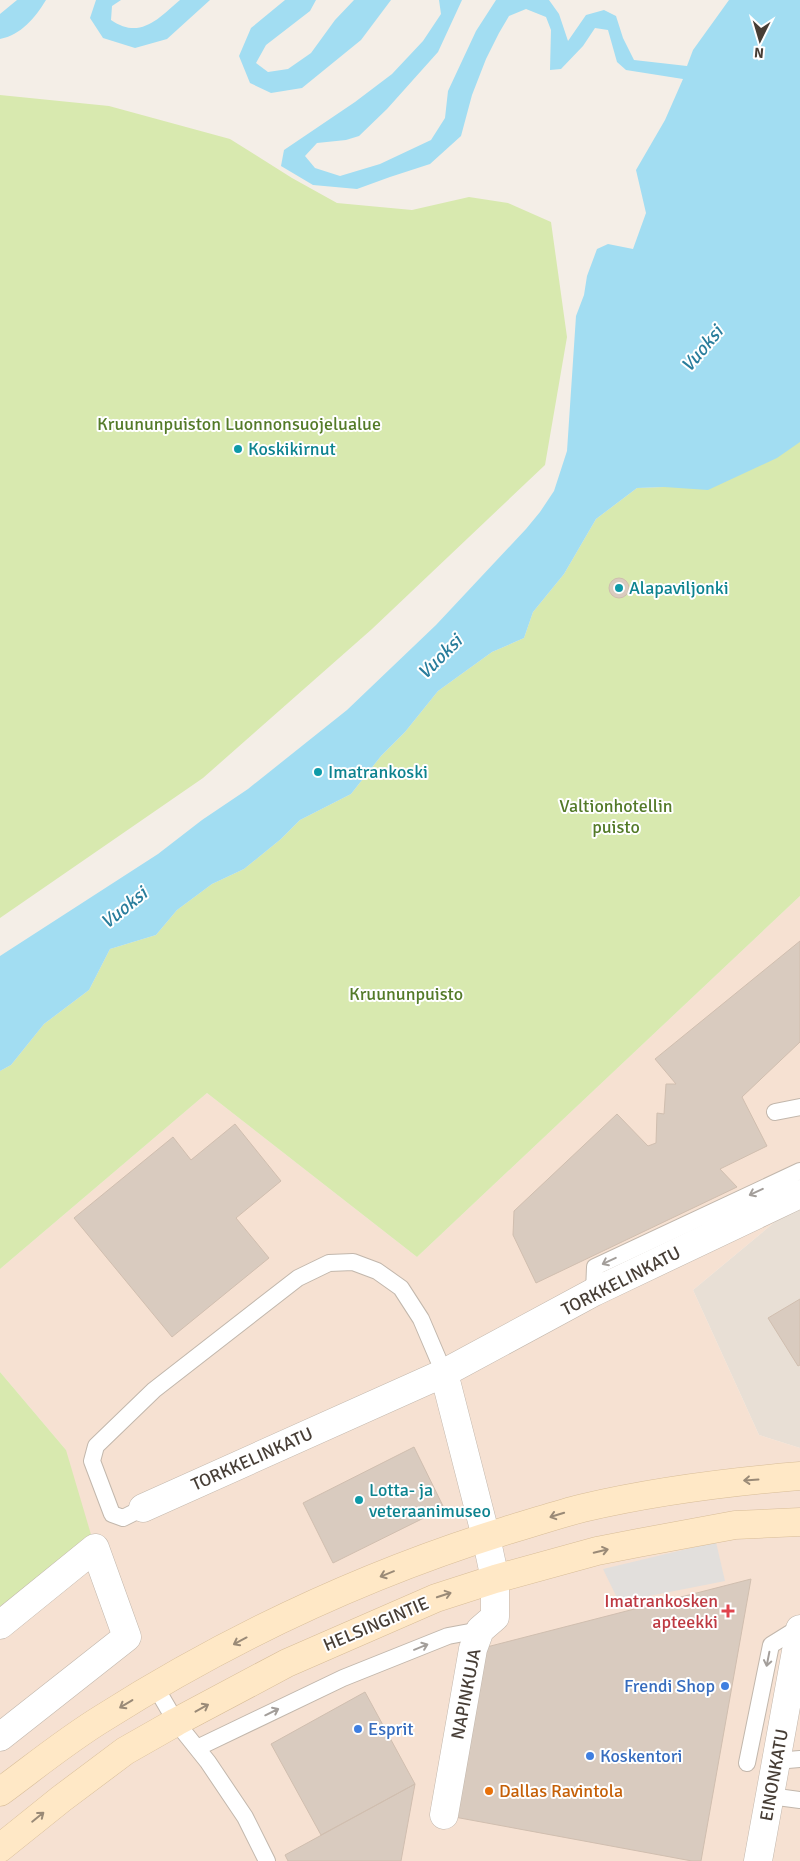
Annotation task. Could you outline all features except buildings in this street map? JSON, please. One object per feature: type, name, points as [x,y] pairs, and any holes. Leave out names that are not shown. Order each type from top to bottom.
[{"type":"main road","points":[[0,1792],[101,1719],[154,1686],[265,1628],[333,1596],[423,1559],[486,1537],[581,1508],[629,1498],[731,1482],[800,1476]]},
{"type":"main road","name":"HELSINGINTIE","points":[[0,1848],[125,1751],[287,1663],[436,1598],[495,1579],[638,1543],[735,1525],[800,1522]]},
{"type":"street","name":"TORKKELINKATU","points":[[143,1508],[444,1373],[594,1292],[800,1194]]},
{"type":"street","points":[[444,1373],[495,1579]]},
{"type":"street","points":[[0,1625],[95,1548],[127,1637],[0,1737]]},
{"type":"street","name":"NAPINKUJA","points":[[444,1816],[473,1649],[480,1630],[495,1617],[495,1579]]},
{"type":"street","name":"EINONKATU","points":[[758,1861],[770,1796],[788,1760],[800,1628]]},
{"type":"lane","points":[[776,1112],[800,1108]]},
{"type":"lane","points":[[594,1292],[595,1267],[800,1171]]},
{"type":"lane","points":[[143,1508],[123,1518],[112,1514],[92,1461],[96,1446],[154,1390],[298,1278],[330,1264],[353,1262],[376,1271],[401,1288],[421,1319],[444,1373]]},
{"type":"lane","points":[[747,1764],[771,1645],[800,1628]]},
{"type":"lane","points":[[197,1748],[343,1678],[448,1636],[480,1630]]},
{"type":"lane","points":[[154,1686],[176,1722],[197,1748],[244,1817],[267,1861]]},
{"type":"lane","points":[[770,1796],[800,1800]]},
{"type":"shaded area","points":[[800,896],[800,1201],[693,1290],[759,1435],[800,1448],[800,1861],[0,1861],[0,1625],[66,1450],[0,1372],[0,1269],[207,1093],[417,1257]]},
{"type":"shaded area","points":[[800,1201],[800,1448],[759,1435],[693,1290]]},
{"type":"shaded area","points":[[716,1542],[725,1581],[619,1602],[603,1569]]},
{"type":"green space","name":"Kruununpuiston Luonnonsuojelualue","points":[[0,95],[109,106],[230,139],[292,178],[337,203],[412,210],[469,197],[508,203],[551,222],[567,337],[545,465],[372,629],[203,778],[0,918]]},
{"type":"green space","name":"Valtionhotellin puisto","points":[[800,430],[800,896],[417,1257],[207,1093],[0,1269],[0,1071],[11,1065],[44,1024],[89,990],[110,949],[156,935],[177,910],[212,884],[244,869],[281,839],[300,820],[351,794],[381,756],[405,732],[438,691],[492,652],[524,638],[533,612],[564,574],[596,519],[637,488],[664,487]]},
{"type":"green space","points":[[0,1372],[66,1450],[95,1548],[0,1625]]},
{"type":"water","points":[[17,0],[46,0],[27,25],[15,34],[0,39],[0,14]]},
{"type":"water","points":[[96,0],[121,0],[112,6],[111,20],[121,26],[131,28],[148,25],[180,0],[210,0],[167,39],[135,48],[103,38],[90,18]]},
{"type":"water","points":[[285,0],[316,0],[310,11],[266,45],[256,63],[268,72],[288,69],[311,53],[335,20],[354,0],[391,0],[361,40],[302,88],[271,93],[250,83],[239,56],[251,28]]},
{"type":"water","name":"Vuoksi","points":[[439,0],[462,0],[438,52],[387,109],[359,136],[346,140],[317,143],[305,156],[315,168],[340,176],[380,164],[431,140],[445,118],[448,91],[476,31],[496,0],[549,0],[559,14],[568,41],[586,15],[604,10],[616,16],[623,38],[634,60],[687,66],[693,50],[729,0],[800,0],[800,442],[777,458],[708,490],[664,487],[637,488],[596,519],[564,574],[533,612],[524,638],[492,652],[438,691],[405,732],[381,756],[351,794],[300,820],[281,839],[244,869],[212,884],[177,910],[156,935],[110,949],[89,990],[44,1024],[11,1065],[0,1071],[0,956],[158,854],[202,820],[248,789],[347,710],[436,625],[526,529],[554,491],[567,451],[576,316],[584,295],[587,276],[597,249],[608,244],[633,249],[646,213],[636,170],[665,120],[683,79],[626,70],[617,62],[608,30],[595,28],[583,46],[561,69],[550,70],[551,30],[546,17],[526,9],[509,16],[499,33],[486,59],[472,95],[461,136],[430,164],[357,189],[313,185],[281,166],[284,150],[355,102],[392,74],[423,41],[441,14]]},
{"type":"place","name":"Koskikirnut","points":[[238,449]]},
{"type":"place","name":"Alapaviljonki","points":[[619,588]]},
{"type":"place","name":"Imatrankoski","points":[[318,772]]},
{"type":"place","name":"Lotta- ja veteraanimuseo","points":[[359,1500]]},
{"type":"place","name":"Imatrankosken apteekki","points":[[728,1611]]},
{"type":"place","name":"Frendi Shop","points":[[725,1686]]},
{"type":"place","name":"Esprit","points":[[358,1729]]},
{"type":"place","name":"Koskentori","points":[[590,1756]]},
{"type":"place","name":"Dallas Ravintola","points":[[489,1791]]},
{"type":"park label","name":"Kruununpuisto","points":[[406,994]]}]
